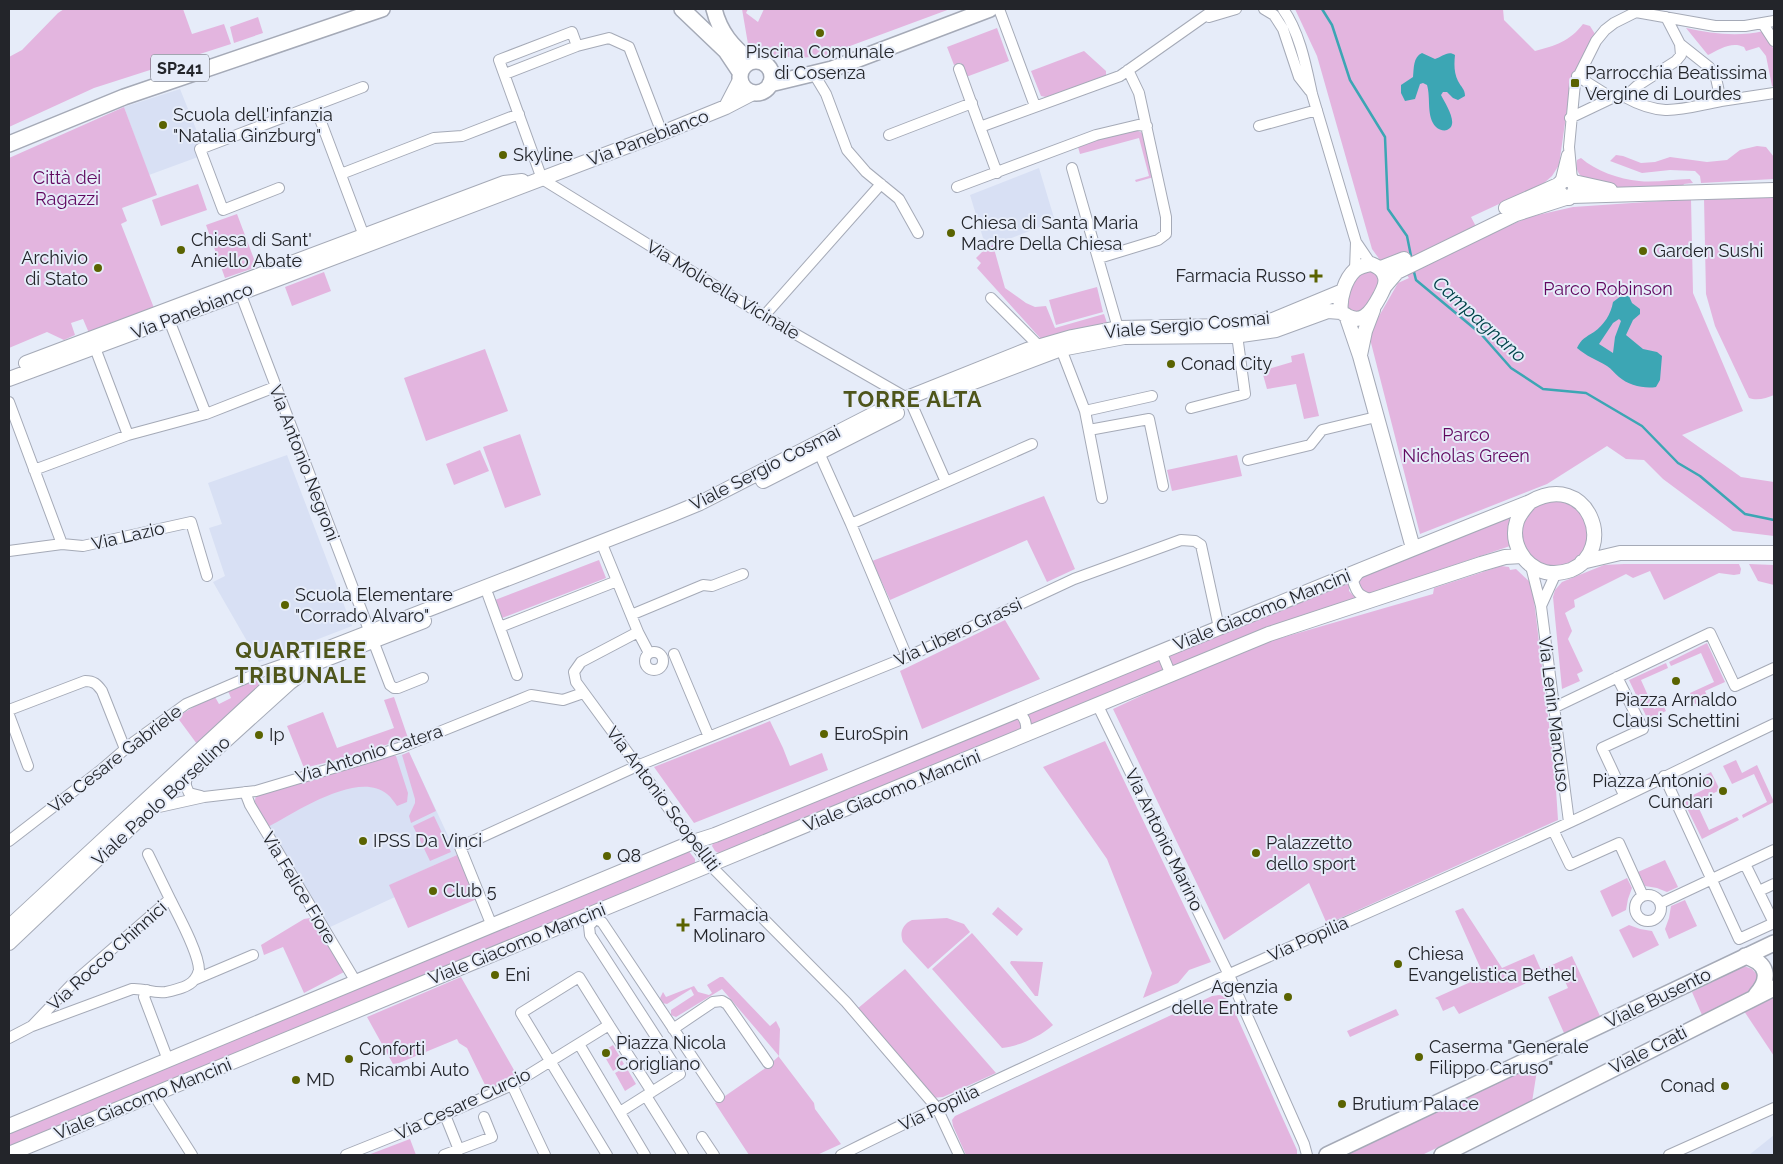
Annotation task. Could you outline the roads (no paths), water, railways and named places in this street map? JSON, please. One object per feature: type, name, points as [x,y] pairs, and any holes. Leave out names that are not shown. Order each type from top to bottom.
[{"type":"main road","name":"SP241","points":[[9,135],[120,88],[354,9]]},
{"type":"main road","points":[[9,144],[124,97],[382,9]]},
{"type":"main road","points":[[682,9],[744,71]]},
{"type":"main road","points":[[714,9],[744,71],[744,88],[753,93],[763,92],[770,84],[772,75],[768,67]]},
{"type":"main road","points":[[770,84],[829,70],[990,9]]},
{"type":"main road","points":[[744,71],[760,62],[768,67],[812,74]]},
{"type":"main road","name":"Viale Busento","points":[[1327,1155],[1773,942]]},
{"type":"main road","points":[[1745,956],[1757,961],[1765,972],[1766,981],[1755,997]]},
{"type":"main road","name":"Viale Crati","points":[[1442,1155],[1774,988]]},
{"type":"street","points":[[999,9],[1035,106]]},
{"type":"street","points":[[980,127],[1120,76],[1215,9]]},
{"type":"street","points":[[1204,18],[1236,9]]},
{"type":"street","points":[[1264,9],[1274,15],[1284,29],[1298,76],[1312,94]]},
{"type":"street","points":[[1283,9],[1290,18],[1298,39],[1312,94],[1356,242],[1355,270],[1342,291],[1340,303],[1360,356],[1413,548]]},
{"type":"street","points":[[1774,22],[1730,27],[1715,26],[1636,10],[1605,30],[1596,41],[1575,83],[1570,118],[1566,183],[1559,194],[1564,197],[1571,197],[1774,190]]},
{"type":"street","points":[[1570,118],[1612,98],[1625,96],[1681,56],[1680,44],[1666,17]]},
{"type":"street","points":[[1763,24],[1774,41]]},
{"type":"street","points":[[542,179],[499,60],[572,32],[577,46]]},
{"type":"street","points":[[505,76],[577,46],[609,38],[629,46],[662,134]]},
{"type":"street","points":[[1680,44],[1709,67],[1716,78],[1721,101]]},
{"type":"street","points":[[959,68],[996,173]]},
{"type":"street","points":[[826,94],[829,70]]},
{"type":"street","points":[[1099,258],[1158,240],[1166,234],[1166,217],[1140,93],[1128,70]]},
{"type":"street","name":"Via Panebianco","points":[[726,107],[744,71]]},
{"type":"street","points":[[812,74],[826,94],[847,150],[866,172],[899,200],[918,234]]},
{"type":"street","points":[[1577,76],[1612,98]]},
{"type":"street","points":[[279,188],[223,210],[200,149],[363,87]]},
{"type":"street","name":"Via Panebianco","points":[[9,369],[238,289],[542,179],[662,134],[726,107],[753,93]]},
{"type":"street","points":[[1625,96],[1642,106],[1667,111],[1774,93]]},
{"type":"street","points":[[889,135],[972,103]]},
{"type":"street","points":[[315,106],[364,236]]},
{"type":"street","points":[[1259,126],[1317,110]]},
{"type":"street","points":[[341,174],[434,138],[462,136],[520,114]]},
{"type":"street","points":[[957,187],[1096,135],[1138,125],[1147,126]]},
{"type":"street","points":[[1072,168],[1118,328]]},
{"type":"street","name":"Via Panebianco","points":[[9,379],[169,320],[364,236],[504,183],[542,179]]},
{"type":"street","name":"Via Molicella Vicinale","points":[[542,179],[764,316],[909,402]]},
{"type":"street","points":[[1355,270],[1363,266],[1385,267],[1513,210],[1566,183],[1627,195]]},
{"type":"street","points":[[764,316],[881,184]]},
{"type":"street","points":[[1513,210],[1571,197]]},
{"type":"street","points":[[1356,242],[1385,267],[1385,286],[1365,332],[1360,356]]},
{"type":"street","name":"Via Antonio Negroni","points":[[238,289],[371,637],[392,687],[398,688],[423,678]]},
{"type":"street","name":"Viale Sergio Cosmai","points":[[313,659],[700,503],[909,402],[1039,346],[1118,328],[1227,326],[1273,320],[1342,291]]},
{"type":"street","points":[[991,298],[1039,346]]},
{"type":"street","points":[[1343,314],[1350,318],[1361,318],[1367,316],[1373,310]]},
{"type":"street","name":"Viale Sergio Cosmai","points":[[909,402],[1061,350],[1124,337],[1238,336],[1276,330],[1328,311],[1343,314]]},
{"type":"street","points":[[169,320],[206,414]]},
{"type":"street","points":[[1191,408],[1245,394],[1238,336]]},
{"type":"street","points":[[95,348],[128,435]]},
{"type":"street","points":[[1061,350],[1085,411],[1102,498]]},
{"type":"street","points":[[34,470],[128,435],[206,414],[275,387]]},
{"type":"street","points":[[1085,411],[1152,396]]},
{"type":"street","points":[[9,402],[62,544]]},
{"type":"street","points":[[909,402],[946,482]]},
{"type":"street","points":[[1248,460],[1310,445],[1322,430],[1376,417]]},
{"type":"street","points":[[1089,430],[1149,419],[1163,486]]},
{"type":"street","points":[[851,524],[1032,444]]},
{"type":"street","points":[[816,448],[851,524],[907,656]]},
{"type":"street","name":"Viale Sergio Cosmai","points":[[371,637],[488,596],[702,512],[816,448]]},
{"type":"street","name":"Viale Giacomo Mancini","points":[[9,1126],[693,842],[715,835],[1413,548],[1530,502],[1540,496],[1563,494],[1576,499],[1586,509],[1593,521],[1594,535]]},
{"type":"street","points":[[1527,561],[1517,545],[1515,533],[1517,521],[1522,510],[1530,502]]},
{"type":"street","name":"Via Lazio","points":[[9,552],[62,544],[83,546],[191,522],[207,576]]},
{"type":"street","points":[[1594,535],[1602,548],[1620,553]]},
{"type":"street","points":[[1540,606],[1556,573],[1574,568],[1582,562],[1591,550],[1594,535]]},
{"type":"street","name":"Via Libero Grassi","points":[[492,926],[460,847],[637,766],[907,656],[1074,579],[1181,540],[1195,540],[1201,545],[1220,628]]},
{"type":"street","points":[[604,549],[638,632],[649,653]]},
{"type":"street","points":[[1582,562],[1620,553],[1774,553]]},
{"type":"street","name":"Viale Giacomo Mancini","points":[[10,1154],[594,916],[710,865],[1269,634],[1505,557],[1527,561],[1547,573],[1556,573]]},
{"type":"street","name":"Via Lenin Mancuso","points":[[1527,561],[1540,606],[1552,708],[1569,822]]},
{"type":"street","name":"Viale Giacomo Mancini","points":[[1362,569],[1353,580],[1355,589],[1359,595],[1372,600]]},
{"type":"street","points":[[631,615],[703,585],[712,586],[743,574]]},
{"type":"street","points":[[500,627],[617,581]]},
{"type":"street","points":[[488,596],[517,676]]},
{"type":"street","name":"Via Antonio Scopelliti","points":[[638,632],[581,662],[574,672],[574,676],[583,693],[710,865],[846,1002],[937,1108],[959,1155]]},
{"type":"street","points":[[1552,708],[1710,632],[1735,686],[1774,668]]},
{"type":"street","name":"Viale Giacomo Mancini","points":[[1162,651],[1171,674]]},
{"type":"street","points":[[674,654],[709,737]]},
{"type":"street","name":"Via Cesare Gabriele","points":[[9,842],[101,770],[125,748],[186,704],[258,673],[313,659]]},
{"type":"street","name":"Viale Paolo Borsellino","points":[[9,926],[273,682],[313,659]]},
{"type":"street","name":"Viale Paolo Borsellino","points":[[9,943],[150,809],[313,659]]},
{"type":"street","points":[[258,673],[265,674],[273,682]]},
{"type":"street","points":[[1617,677],[1642,729],[1602,748],[1624,795]]},
{"type":"street","points":[[9,710],[85,681],[91,681],[97,684],[102,691],[125,748]]},
{"type":"street","name":"Via Antonio Catera","points":[[150,809],[204,797],[256,791],[402,747],[531,695],[562,700],[583,693]]},
{"type":"street","name":"Via Antonio Marino","points":[[1098,706],[1229,974],[1304,1144],[1306,1155]]},
{"type":"street","points":[[1016,711],[1024,716],[1027,725],[1026,736]]},
{"type":"street","points":[[9,715],[28,766]]},
{"type":"street","name":"Via Popilia","points":[[841,1155],[937,1108],[1229,974],[1553,830],[1774,724]]},
{"type":"street","points":[[1664,776],[1739,939],[1774,923],[1745,864]]},
{"type":"street","points":[[186,777],[186,786],[189,793],[204,797]]},
{"type":"street","name":"Via Felice Fiore","points":[[245,792],[250,805],[356,982]]},
{"type":"street","points":[[1553,830],[1570,865],[1619,843],[1643,896]]},
{"type":"street","points":[[1661,904],[1774,850]]},
{"type":"street","points":[[148,854],[170,899]]},
{"type":"street","points":[[1759,891],[1774,884]]},
{"type":"street","points":[[1652,895],[1661,904],[1661,912],[1652,921],[1640,918],[1636,910],[1637,902],[1643,896],[1652,895]]},
{"type":"street","name":"Via Rocco Chinnici","points":[[9,1038],[32,1026],[132,989],[140,988],[156,993],[166,992],[190,984],[198,975],[199,968],[188,937],[170,899],[74,982],[32,1026]]},
{"type":"street","points":[[620,1112],[680,1074],[590,935],[589,926],[594,916],[602,922],[719,1097]]},
{"type":"street","points":[[194,980],[253,955]]},
{"type":"street","points":[[607,1155],[521,1013],[579,977],[609,1025],[683,1155]]},
{"type":"street","points":[[147,990],[144,997],[168,1060]]},
{"type":"street","points":[[673,1028],[713,1002],[722,1001],[727,1004],[768,1063]]},
{"type":"street","points":[[551,1062],[609,1025]]},
{"type":"street","points":[[579,1044],[646,1155]]},
{"type":"street","name":"Via Cesare Curcio","points":[[346,1155],[445,1115],[512,1085],[551,1062]]},
{"type":"street","points":[[512,1085],[545,1155]]},
{"type":"street","points":[[154,1095],[192,1155]]},
{"type":"street","points":[[1669,1155],[1774,1108]]},
{"type":"street","points":[[445,1115],[459,1150]]},
{"type":"street","points":[[444,1155],[492,1137],[484,1117]]},
{"type":"street","points":[[702,1137],[714,1155]]},
{"type":"water","points":[[1422,53],[1435,59],[1447,54],[1455,55],[1456,75],[1465,96],[1458,100],[1447,92],[1443,92],[1441,95],[1452,119],[1451,127],[1447,130],[1439,129],[1433,123],[1427,85],[1420,84],[1415,99],[1405,101],[1401,93],[1401,85],[1413,77],[1415,60]]},
{"type":"water","points":[[1621,296],[1629,296],[1632,303],[1640,309],[1640,314],[1633,320],[1626,335],[1643,349],[1657,352],[1662,356],[1660,380],[1656,387],[1641,387],[1631,384],[1619,377],[1609,367],[1577,348],[1582,340],[1604,323],[1611,311],[1613,302]],"holes":[[[1619,319],[1621,321],[1615,337],[1613,353],[1599,344],[1613,323]]]},
{"type":"waterway","name":"Campagnano","points":[[1322,9],[1332,25],[1350,80],[1385,137],[1388,209],[1407,236],[1412,261]]},
{"type":"waterway","name":"Campagnano","points":[[1413,268],[1416,280],[1481,334],[1511,368],[1543,389],[1586,393],[1642,426],[1678,463],[1700,476],[1745,514],[1774,520]]},
{"type":"place","name":"Piscina Comunale di Cosenza","points":[[820,33]]},
{"type":"place","name":"Parrocchia Beatissima Vergine di Lourdes","points":[[1575,83]]},
{"type":"place","name":"Scuola dell'infanzia \"Natalia Ginzburg\"","points":[[163,125]]},
{"type":"place","name":"Skyline","points":[[503,155]]},
{"type":"place","name":"Chiesa di Santa Maria Madre Della Chiesa","points":[[951,233]]},
{"type":"place","name":"Chiesa di Sant' Aniello Abate","points":[[181,250]]},
{"type":"place","name":"Garden Sushi","points":[[1643,251]]},
{"type":"place","name":"Archivio di Stato","points":[[98,268]]},
{"type":"place","name":"Farmacia Russo","points":[[1316,276]]},
{"type":"place","name":"Conad City","points":[[1171,364]]},
{"type":"place","name":"Scuola Elementare \"Corrado Alvaro\"","points":[[285,605]]},
{"type":"place","name":"Piazza Arnaldo Clausi Schettini","points":[[1676,681]]},
{"type":"place","name":"EuroSpin","points":[[824,734]]},
{"type":"place","name":"Ip","points":[[259,735]]},
{"type":"place","name":"Piazza Antonio Cundari","points":[[1723,791]]},
{"type":"place","name":"IPSS Da Vinci","points":[[363,841]]},
{"type":"place","name":"Palazzetto dello sport","points":[[1256,853]]},
{"type":"place","name":"Q8","points":[[607,856]]},
{"type":"place","name":"Club 5","points":[[433,891]]},
{"type":"place","name":"Farmacia Molinaro","points":[[683,925]]},
{"type":"place","name":"Chiesa Evangelistica Bethel","points":[[1398,964]]},
{"type":"place","name":"Eni","points":[[495,975]]},
{"type":"place","name":"Agenzia delle Entrate","points":[[1288,997]]},
{"type":"place","name":"Piazza Nicola Corigliano","points":[[606,1053]]},
{"type":"place","name":"Caserma \"Generale Filippo Caruso\"","points":[[1419,1057]]},
{"type":"place","name":"Conforti Ricambi Auto","points":[[349,1059]]},
{"type":"place","name":"MD","points":[[296,1080]]},
{"type":"place","name":"Conad","points":[[1725,1086]]},
{"type":"place","name":"Brutium Palace","points":[[1342,1104]]},
{"type":"district","name":"TORRE ALTA","points":[[913,399]]},
{"type":"district","name":"QUARTIERE TRIBUNALE","points":[[301,662]]},
{"type":"park label","name":"Città dei Ragazzi","points":[[67,188]]},
{"type":"park label","name":"Parco Robinson","points":[[1608,289]]},
{"type":"park label","name":"Parco Nicholas Green","points":[[1466,445]]}]
